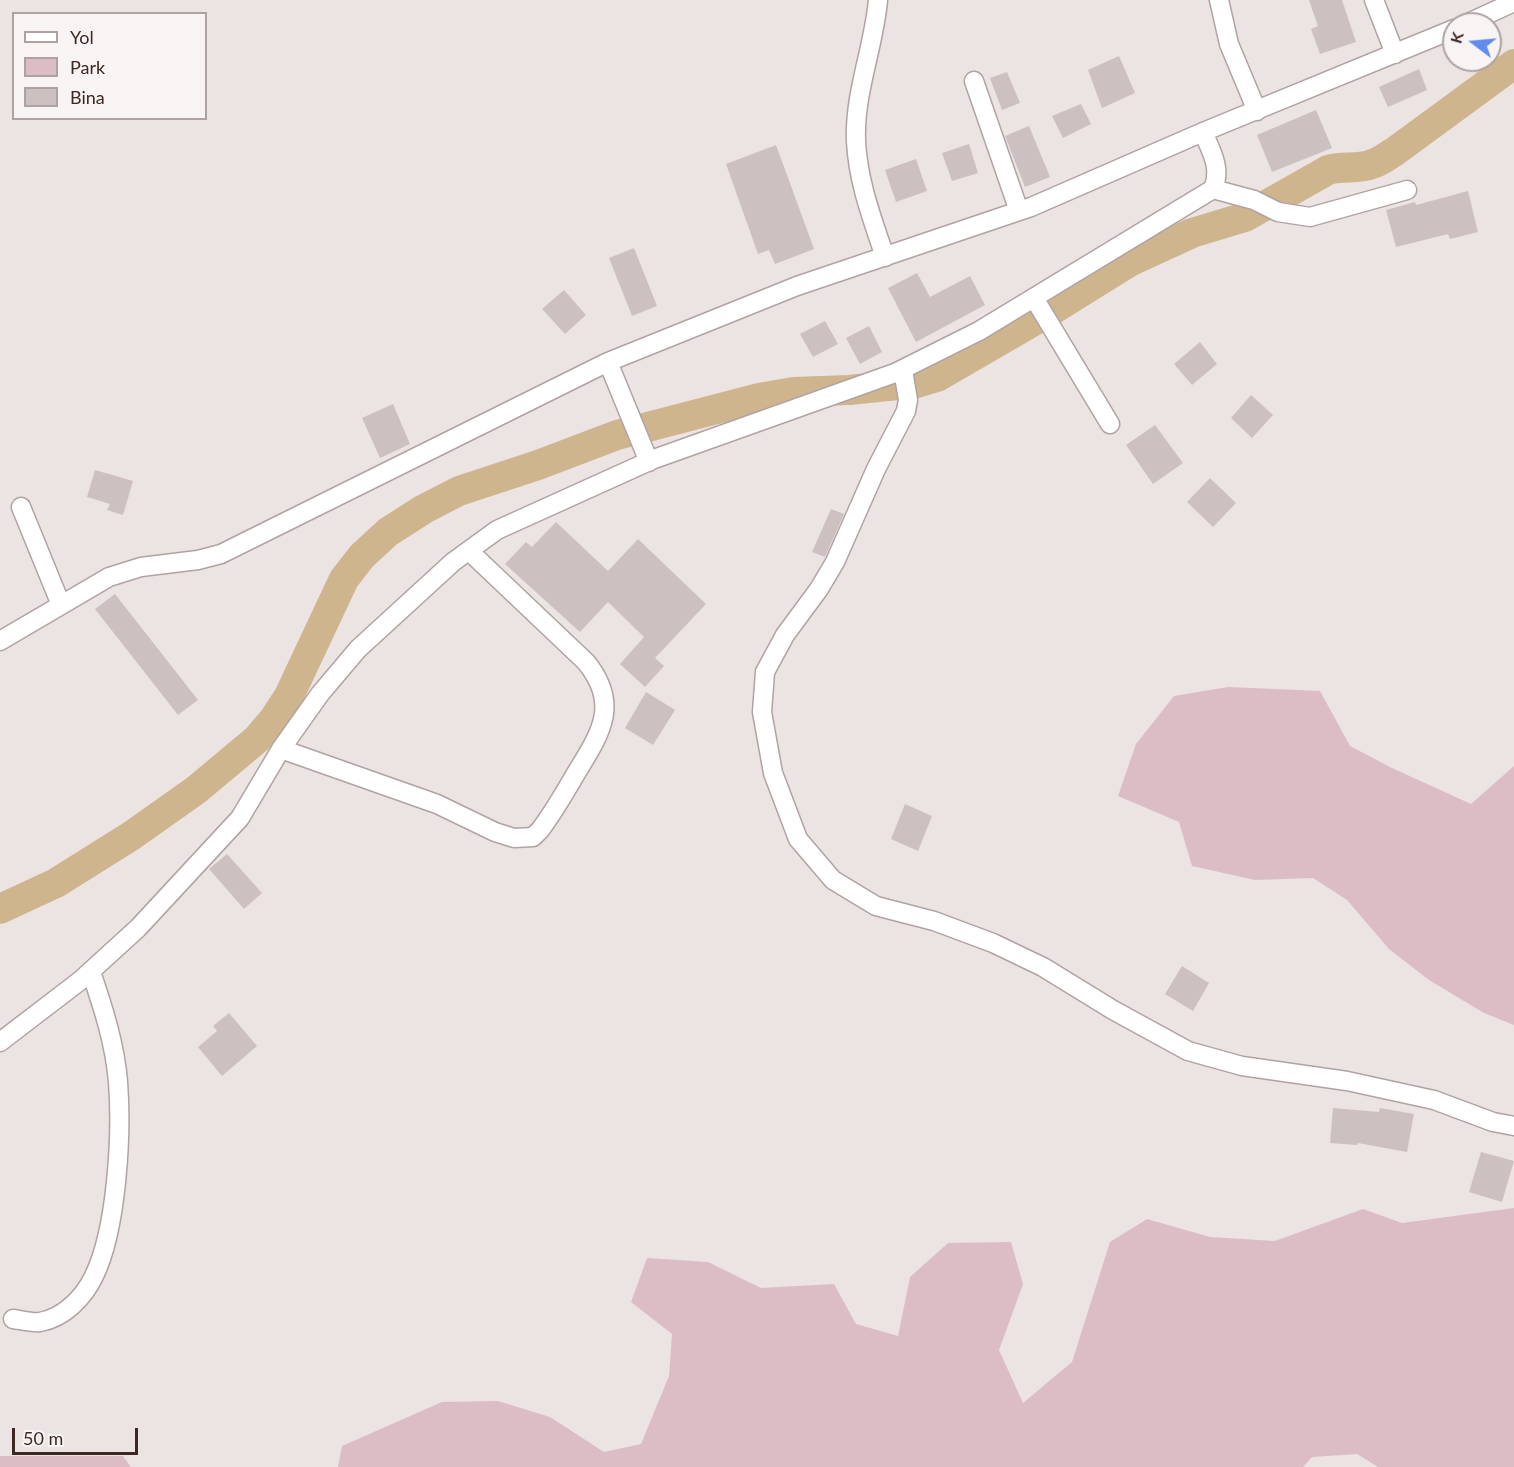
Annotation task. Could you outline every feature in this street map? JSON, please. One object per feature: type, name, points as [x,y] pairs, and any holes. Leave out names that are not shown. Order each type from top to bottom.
[{"type":"street","points":[[878,0],[860,93],[856,139],[860,181],[885,256]]},
{"type":"street","points":[[1219,0],[1229,44],[1257,111]]},
{"type":"street","points":[[1374,0],[1395,54]]},
{"type":"street","points":[[1492,12],[1514,2]]},
{"type":"street","points":[[0,641],[109,577],[141,567],[198,560],[221,554],[608,362],[797,286],[1020,211],[1203,132],[1442,34]]},
{"type":"street","points":[[974,81],[1020,211]]},
{"type":"street","points":[[2,1036],[90,972],[138,928],[240,818],[281,749],[320,694],[358,649],[453,562],[497,530],[649,462],[903,370],[979,331],[1214,189],[1218,167],[1203,132]]},
{"type":"street","points":[[1214,189],[1254,200],[1278,212],[1310,217],[1407,190]]},
{"type":"street","points":[[1034,298],[1110,424]]},
{"type":"street","points":[[608,362],[649,462]]},
{"type":"street","points":[[903,370],[908,400],[906,411],[876,469],[834,562],[819,589],[785,635],[765,672],[762,712],[773,773],[798,838],[833,880],[876,906],[934,921],[993,943],[1043,967],[1113,1010],[1188,1051],[1242,1066],[1347,1080],[1434,1100],[1493,1122],[1514,1126]]},
{"type":"street","points":[[21,507],[61,605]]},
{"type":"street","points":[[281,749],[437,804],[504,835],[526,839],[533,837],[540,830],[598,738],[604,716],[601,683],[586,662],[469,551]]},
{"type":"street","points":[[13,1319],[39,1322],[60,1315],[85,1290],[94,1276],[104,1249],[112,1206],[118,1146],[118,1082],[113,1048],[102,1004],[90,972]]},
{"type":"green space","points":[[1228,687],[1320,691],[1350,746],[1471,804],[1514,766],[1514,1025],[1484,1013],[1429,980],[1389,949],[1347,900],[1313,878],[1255,880],[1192,866],[1179,822],[1118,796],[1136,744],[1174,696]]},
{"type":"green space","points":[[1514,1208],[1514,1467],[1378,1467],[1357,1454],[1312,1457],[1303,1467],[338,1467],[342,1446],[442,1402],[498,1401],[550,1417],[604,1452],[641,1444],[669,1376],[672,1334],[631,1302],[647,1258],[708,1262],[761,1288],[834,1284],[856,1324],[898,1336],[910,1277],[948,1243],[1011,1242],[1023,1284],[999,1350],[1023,1403],[1072,1362],[1110,1242],[1147,1219],[1210,1237],[1275,1241],[1363,1209],[1402,1223]]},
{"type":"green space","points":[[0,1456],[123,1456],[131,1467],[0,1467]]},
{"type":"building","points":[[1309,0],[1342,0],[1356,42],[1320,54],[1311,29],[1318,26]]},
{"type":"building","points":[[1119,56],[1135,93],[1102,108],[1088,70]]},
{"type":"building","points":[[1419,69],[1427,90],[1388,107],[1379,87]]},
{"type":"building","points":[[1007,72],[1020,103],[1002,110],[990,78]]},
{"type":"building","points":[[1081,104],[1091,124],[1063,138],[1052,116]]},
{"type":"building","points":[[1316,110],[1332,148],[1272,172],[1257,135]]},
{"type":"building","points":[[1029,126],[1050,177],[1025,187],[1005,136]]},
{"type":"building","points":[[969,144],[978,173],[952,181],[942,153]]},
{"type":"building","points":[[776,145],[814,249],[775,264],[769,250],[758,254],[726,164]]},
{"type":"building","points":[[916,159],[927,191],[896,202],[885,170]]},
{"type":"building","points":[[1468,191],[1478,232],[1450,239],[1448,234],[1396,247],[1386,210],[1415,202],[1416,205]]},
{"type":"building","points":[[634,248],[657,306],[632,316],[609,258]]},
{"type":"building","points":[[917,273],[930,297],[970,276],[985,305],[916,342],[888,288]]},
{"type":"building","points":[[564,290],[586,315],[565,334],[542,309]]},
{"type":"building","points":[[825,321],[838,344],[813,357],[800,334]]},
{"type":"building","points":[[869,326],[882,352],[860,364],[846,338]]},
{"type":"building","points":[[1200,342],[1217,364],[1192,385],[1174,364]]},
{"type":"building","points":[[1251,395],[1273,415],[1252,438],[1231,418]]},
{"type":"building","points":[[393,404],[410,444],[380,458],[362,418]]},
{"type":"building","points":[[1155,425],[1183,463],[1153,484],[1126,445]]},
{"type":"building","points":[[95,470],[133,481],[123,515],[107,510],[110,504],[87,497]]},
{"type":"building","points":[[1210,478],[1236,503],[1213,527],[1187,502]]},
{"type":"building","points":[[831,509],[844,514],[825,557],[812,552]]},
{"type":"building","points":[[556,522],[608,571],[638,539],[706,604],[655,658],[664,666],[645,687],[620,664],[644,637],[608,602],[580,632],[505,564],[526,542],[532,547]]},
{"type":"building","points":[[115,594],[198,700],[178,715],[95,609]]},
{"type":"building","points":[[646,692],[675,710],[653,745],[625,728]]},
{"type":"building","points":[[905,804],[932,816],[918,851],[891,839]]},
{"type":"building","points":[[227,854],[262,893],[244,909],[209,869]]},
{"type":"building","points":[[1182,966],[1209,983],[1193,1011],[1165,994]]},
{"type":"building","points":[[229,1013],[257,1046],[222,1076],[198,1047],[217,1031],[213,1026]]},
{"type":"building","points":[[1333,1108],[1379,1112],[1380,1108],[1414,1114],[1407,1152],[1358,1143],[1357,1145],[1330,1143]]},
{"type":"building","points":[[1481,1152],[1514,1161],[1502,1202],[1469,1192]]},
{"type":"waterway","points":[[0,909],[56,883],[131,836],[196,790],[257,739],[289,696],[344,579],[362,556],[388,532],[424,509],[459,491],[538,465],[617,435],[759,398],[794,392],[849,390],[917,383],[937,377],[1131,261],[1192,233],[1245,217],[1328,170],[1367,166],[1381,160],[1514,64]]}]
